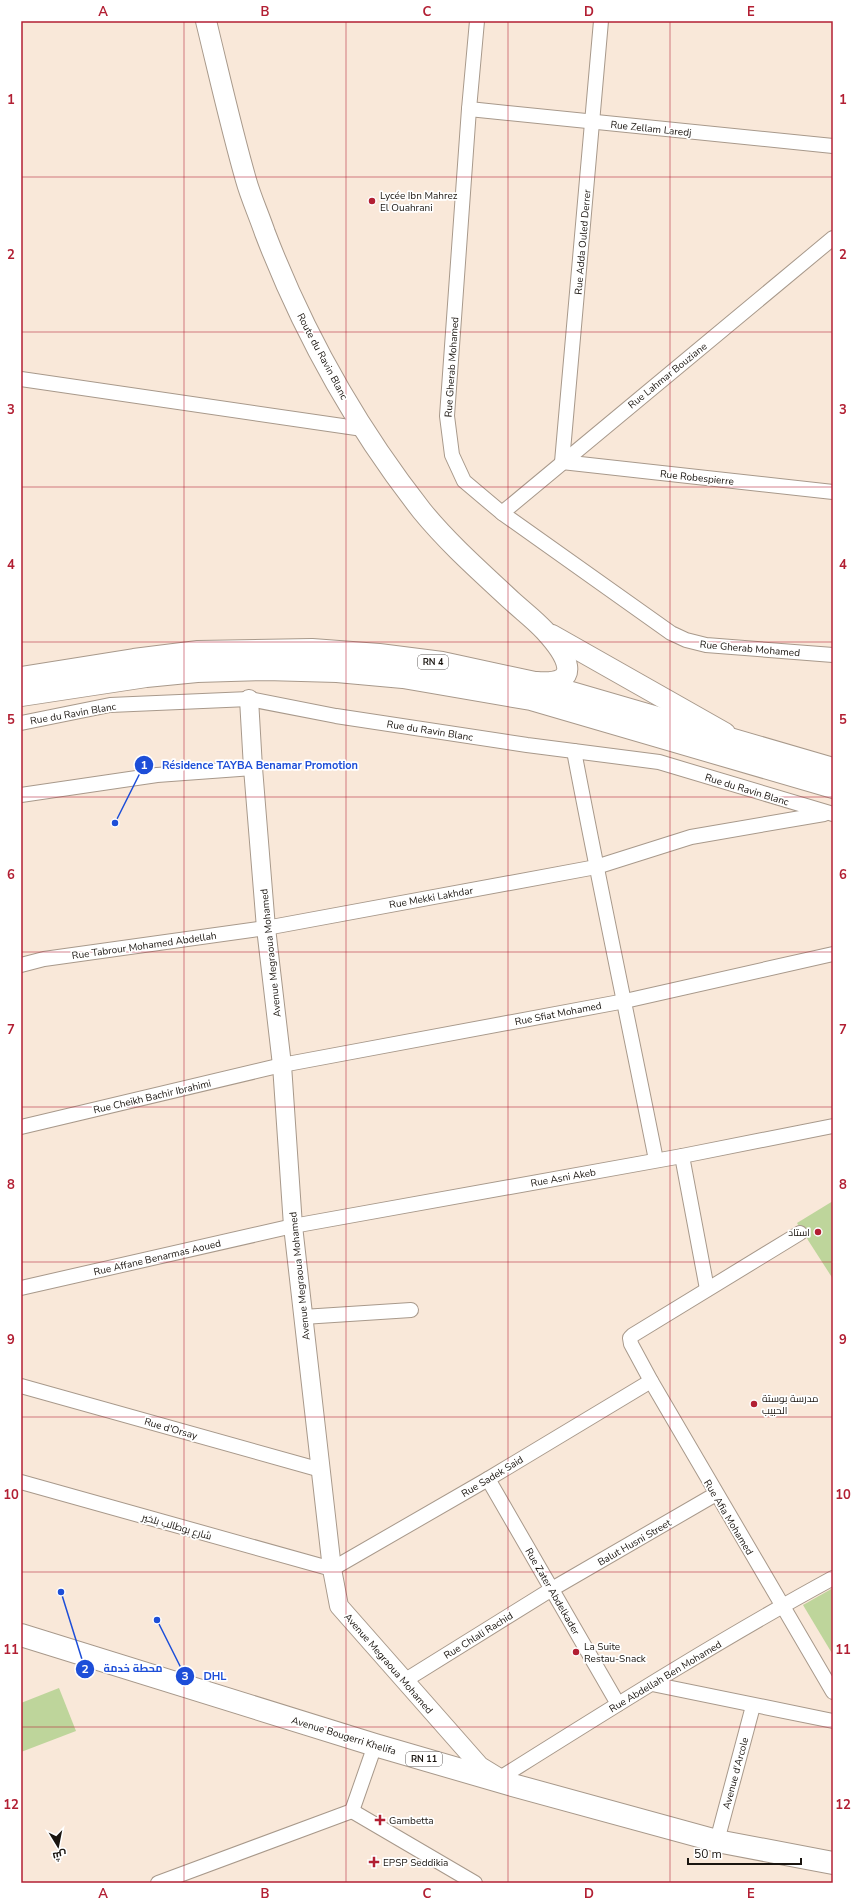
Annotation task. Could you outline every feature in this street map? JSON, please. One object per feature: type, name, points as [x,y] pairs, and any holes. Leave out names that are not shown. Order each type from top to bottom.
[{"type":"main road","name":"Route du Ravin Blanc","points":[[206,21],[246,181],[278,266],[316,346],[363,429],[422,510],[457,550],[545,632]]},
{"type":"main road","points":[[530,682],[556,682],[564,678],[567,671],[566,660],[545,632]]},
{"type":"main road","points":[[545,632],[743,743]]},
{"type":"main road","name":"RN 4","points":[[21,678],[134,660],[198,652],[312,650],[379,655],[442,663],[530,682],[833,769]]},
{"type":"main road","name":"RN 4","points":[[21,695],[146,676],[197,671],[266,669],[403,676],[531,699],[833,787]]},
{"type":"main road","name":"Avenue Bougerri Khelifa","points":[[21,1635],[376,1745],[717,1841],[833,1863]]},
{"type":"street","name":"Rue Gherab Mohamed","points":[[478,21],[469,110],[447,416],[452,455],[464,481],[502,513],[671,633],[686,640],[706,645],[833,655]]},
{"type":"street","name":"Rue Adda Ouled Derrer","points":[[562,462],[601,21]]},
{"type":"street","name":"Rue Zellam Laredj","points":[[469,110],[833,146]]},
{"type":"street","name":"Rue Lahmar Bouziane","points":[[502,513],[833,238]]},
{"type":"street","points":[[21,379],[363,429]]},
{"type":"street","name":"Rue Robespierre","points":[[562,462],[833,492]]},
{"type":"street","name":"Rue du Ravin Blanc","points":[[21,723],[110,705],[249,699],[336,716],[658,762],[831,814]]},
{"type":"street","name":"Avenue Megraoua Mohamed","points":[[249,699],[266,928],[282,1064],[293,1226],[322,1470],[332,1569],[339,1606],[480,1766],[504,1781]]},
{"type":"street","points":[[574,751],[596,867],[656,1160]]},
{"type":"street","points":[[21,795],[157,775],[253,768]]},
{"type":"street","name":"Rue Mekki Lakhdar","points":[[266,928],[596,867],[691,837],[831,814]]},
{"type":"street","name":"Rue Tabrour Mohamed Abdellah","points":[[21,965],[44,959],[266,928]]},
{"type":"street","name":"Rue Sfiat Mohamed","points":[[282,1064],[624,1001],[833,954]]},
{"type":"street","name":"Rue Cheikh Bachir Ibrahimi","points":[[21,1127],[282,1064]]},
{"type":"street","name":"Rue Asni Akeb","points":[[293,1226],[682,1156],[833,1126]]},
{"type":"street","points":[[682,1156],[707,1289],[800,1233]]},
{"type":"street","name":"Rue Affane Benarmas Aoued","points":[[21,1288],[293,1226]]},
{"type":"street","name":"Rue Afia Mohamed","points":[[707,1289],[633,1335],[630,1338],[631,1344],[716,1494],[833,1692]]},
{"type":"street","points":[[303,1317],[411,1310]]},
{"type":"street","name":"Rue Sadek Said","points":[[332,1569],[488,1479],[651,1380]]},
{"type":"street","name":"Rue d'Orsay","points":[[21,1386],[322,1470]]},
{"type":"street","name":"Rue Zater Abdelkader","points":[[488,1479],[618,1704]]},
{"type":"street","name":"شارع بوطالب بلخير","points":[[21,1482],[332,1569]]},
{"type":"street","name":"Balut Husni Street","points":[[552,1590],[716,1494]]},
{"type":"street","name":"Rue Abdellah Ben Mohamed","points":[[504,1781],[618,1704],[782,1606],[833,1578]]},
{"type":"street","name":"Rue Chlali Rachid","points":[[404,1681],[552,1590]]},
{"type":"street","points":[[652,1684],[753,1706],[833,1721]]},
{"type":"street","name":"Avenue d'Arcole","points":[[717,1841],[753,1706]]},
{"type":"street","points":[[158,1883],[352,1811],[376,1745]]},
{"type":"street","points":[[352,1811],[475,1883]]},
{"type":"green space","name":"استاد","points":[[833,1201],[833,1279],[797,1223]]},
{"type":"green space","points":[[833,1588],[833,1655],[803,1605]]},
{"type":"green space","points":[[59,1688],[76,1731],[21,1752],[21,1703]]},
{"type":"place","name":"Lycée Ibn Mahrez El Ouahrani","points":[[372,201]]},
{"type":"place","name":"Résidence TAYBA Benamar Promotion","points":[[115,823]]},
{"type":"place","name":"استاد","points":[[818,1232]]},
{"type":"place","name":"مدرسة بوستة الحبيب","points":[[754,1404]]},
{"type":"place","name":"محطة خدمة","points":[[61,1592]]},
{"type":"place","name":"DHL","points":[[157,1620]]},
{"type":"place","name":"La Suite Restau-Snack","points":[[576,1652]]},
{"type":"place","name":"Gambetta","points":[[380,1820]]},
{"type":"place","name":"EPSP Seddikia","points":[[374,1862]]}]
